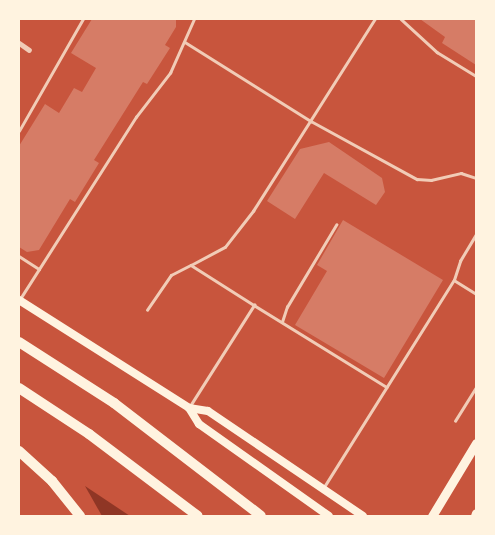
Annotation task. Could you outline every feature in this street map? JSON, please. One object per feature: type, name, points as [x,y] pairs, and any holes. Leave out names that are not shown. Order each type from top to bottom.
[{"type":"highway","points":[[19,342],[114,403],[261,516]]},
{"type":"highway","points":[[19,388],[97,440],[198,516]]},
{"type":"highway","points":[[19,451],[52,481],[80,516]]},
{"type":"main road","points":[[19,300],[189,408],[208,411],[363,516]]},
{"type":"main road","points":[[189,408],[199,424],[329,516]]},
{"type":"main road","points":[[432,516],[476,443]]},
{"type":"street","points":[[19,43],[29,50]]},
{"type":"lane","points":[[19,131],[83,19]]},
{"type":"lane","points":[[19,300],[136,117],[170,73],[194,19]]},
{"type":"lane","points":[[147,310],[171,275],[225,247],[253,211],[375,19]]},
{"type":"lane","points":[[401,19],[437,52],[476,76]]},
{"type":"lane","points":[[185,42],[311,121],[417,179],[431,180],[462,173],[476,178]]},
{"type":"lane","points":[[282,322],[287,307],[336,225]]},
{"type":"lane","points":[[323,488],[454,280],[460,261],[476,234]]},
{"type":"lane","points":[[19,256],[39,269]]},
{"type":"lane","points":[[191,265],[387,387]]},
{"type":"lane","points":[[454,280],[476,294]]},
{"type":"lane","points":[[189,408],[254,305]]},
{"type":"lane","points":[[455,421],[476,387]]},
{"type":"shaded area","points":[[85,486],[130,516],[102,516]]},
{"type":"building","points":[[92,19],[176,19],[176,27],[165,45],[170,48],[147,84],[143,82],[94,160],[99,163],[75,202],[70,199],[39,250],[27,252],[19,247],[19,146],[45,104],[59,113],[74,88],[82,92],[96,68],[71,53]]},
{"type":"building","points":[[420,19],[476,19],[476,65],[442,43],[445,37]]},
{"type":"building","points":[[329,142],[382,178],[385,192],[376,205],[324,173],[295,219],[267,201],[300,149]]},
{"type":"building","points":[[343,220],[443,280],[384,378],[295,325],[327,271],[317,265]]}]
